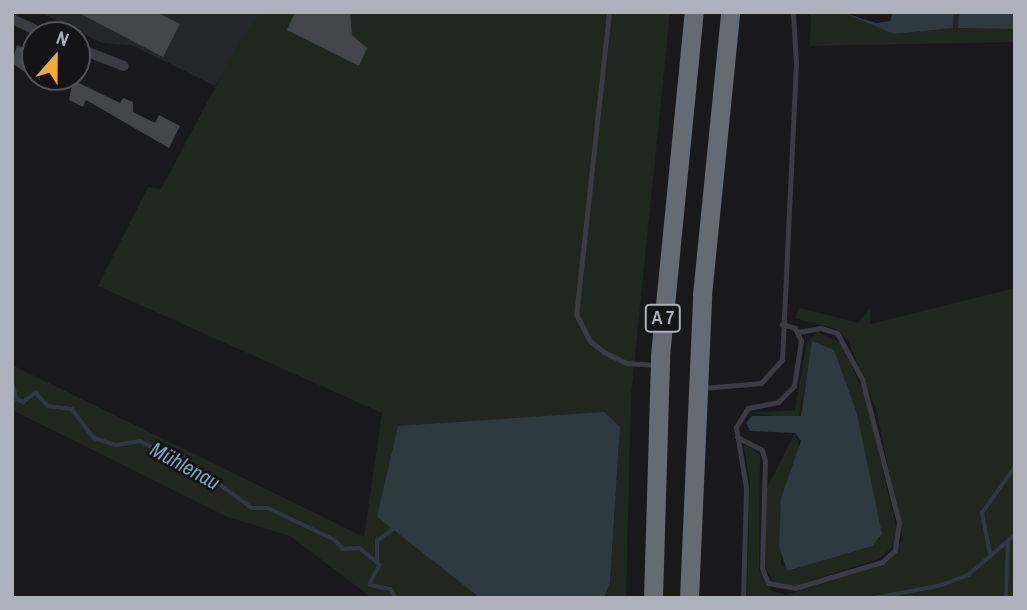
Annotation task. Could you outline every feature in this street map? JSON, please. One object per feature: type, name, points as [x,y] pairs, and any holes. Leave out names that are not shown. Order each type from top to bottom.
[{"type":"highway","name":"A 7","points":[[653,598],[659,366],[694,12]]},
{"type":"highway","name":"A 7","points":[[689,598],[696,387],[730,12]]},
{"type":"street","points":[[91,53],[124,66]]},
{"type":"lane","points":[[608,12],[576,314],[590,341],[604,352],[628,363],[659,366]]},
{"type":"lane","points":[[696,387],[761,383],[782,360],[796,64],[793,12]]},
{"type":"lane","points":[[737,437],[763,453],[762,568],[768,583],[795,588],[882,562],[895,550],[899,523],[862,379],[837,333],[821,328],[799,332],[782,324]]},
{"type":"lane","points":[[743,598],[746,488],[737,437],[740,416],[748,408],[778,402],[791,392],[799,332]]},
{"type":"shaded area","points":[[40,12],[262,12],[215,86],[134,46],[102,43],[91,38],[91,21],[58,21]]},
{"type":"shaded area","points":[[262,12],[670,12],[631,395],[626,598],[604,598],[610,582],[620,427],[377,517],[480,598],[372,598],[290,536],[228,517],[12,410],[12,365],[364,537],[382,413],[98,286],[148,187],[161,189],[241,39]]},
{"type":"shaded area","points":[[811,12],[841,12],[894,34],[953,28],[954,12],[959,12],[959,28],[1015,29],[1015,42],[810,46]]},
{"type":"shaded area","points":[[841,12],[876,23],[890,21],[893,12],[954,12],[953,28],[894,34]]},
{"type":"shaded area","points":[[959,12],[1015,12],[1015,29],[958,28]]},
{"type":"shaded area","points":[[1015,288],[1015,598],[747,598],[750,484],[743,442],[760,455],[759,570],[772,591],[786,595],[883,565],[903,539],[876,409],[848,340],[836,329],[795,318],[799,308],[858,323],[870,308],[870,324]]},
{"type":"shaded area","points":[[818,332],[841,343],[865,395],[896,526],[894,545],[879,559],[794,586],[775,583],[765,568],[767,488],[795,433],[801,450],[781,498],[781,565],[792,570],[880,539],[834,350],[814,344],[798,419],[750,413],[795,410],[807,341]]},
{"type":"shaded area","points":[[812,341],[834,350],[857,414],[882,534],[872,546],[787,571],[779,546],[781,498],[801,441],[795,433],[750,431],[746,423],[752,416],[801,416]]},
{"type":"shaded area","points":[[604,412],[620,427],[610,582],[604,598],[480,598],[377,517],[398,426]]},
{"type":"building","points":[[77,12],[156,12],[180,24],[163,57]]},
{"type":"building","points":[[295,12],[350,12],[352,35],[367,48],[359,66],[287,30]]},
{"type":"building","points":[[17,45],[21,47],[21,69],[12,63]]},
{"type":"building","points":[[91,89],[120,103],[123,98],[133,102],[133,112],[155,123],[159,115],[180,126],[169,148],[86,100],[83,107],[69,100],[71,91],[91,91]]},
{"type":"waterway","name":"Mühlenau","points":[[12,381],[17,399],[23,402],[36,393],[48,406],[72,409],[94,438],[116,445],[140,441],[210,477],[252,508],[268,508],[335,540],[343,549],[360,548],[380,565],[370,585],[391,589],[396,598]]},
{"type":"waterway","points":[[990,554],[982,513],[1015,467]]},
{"type":"waterway","name":"Mühlenau","points":[[377,561],[377,541],[393,529]]},
{"type":"waterway","name":"Mühlenau","points":[[875,598],[942,585],[968,575],[1015,535]]},
{"type":"waterway","points":[[1006,598],[1008,541]]}]
